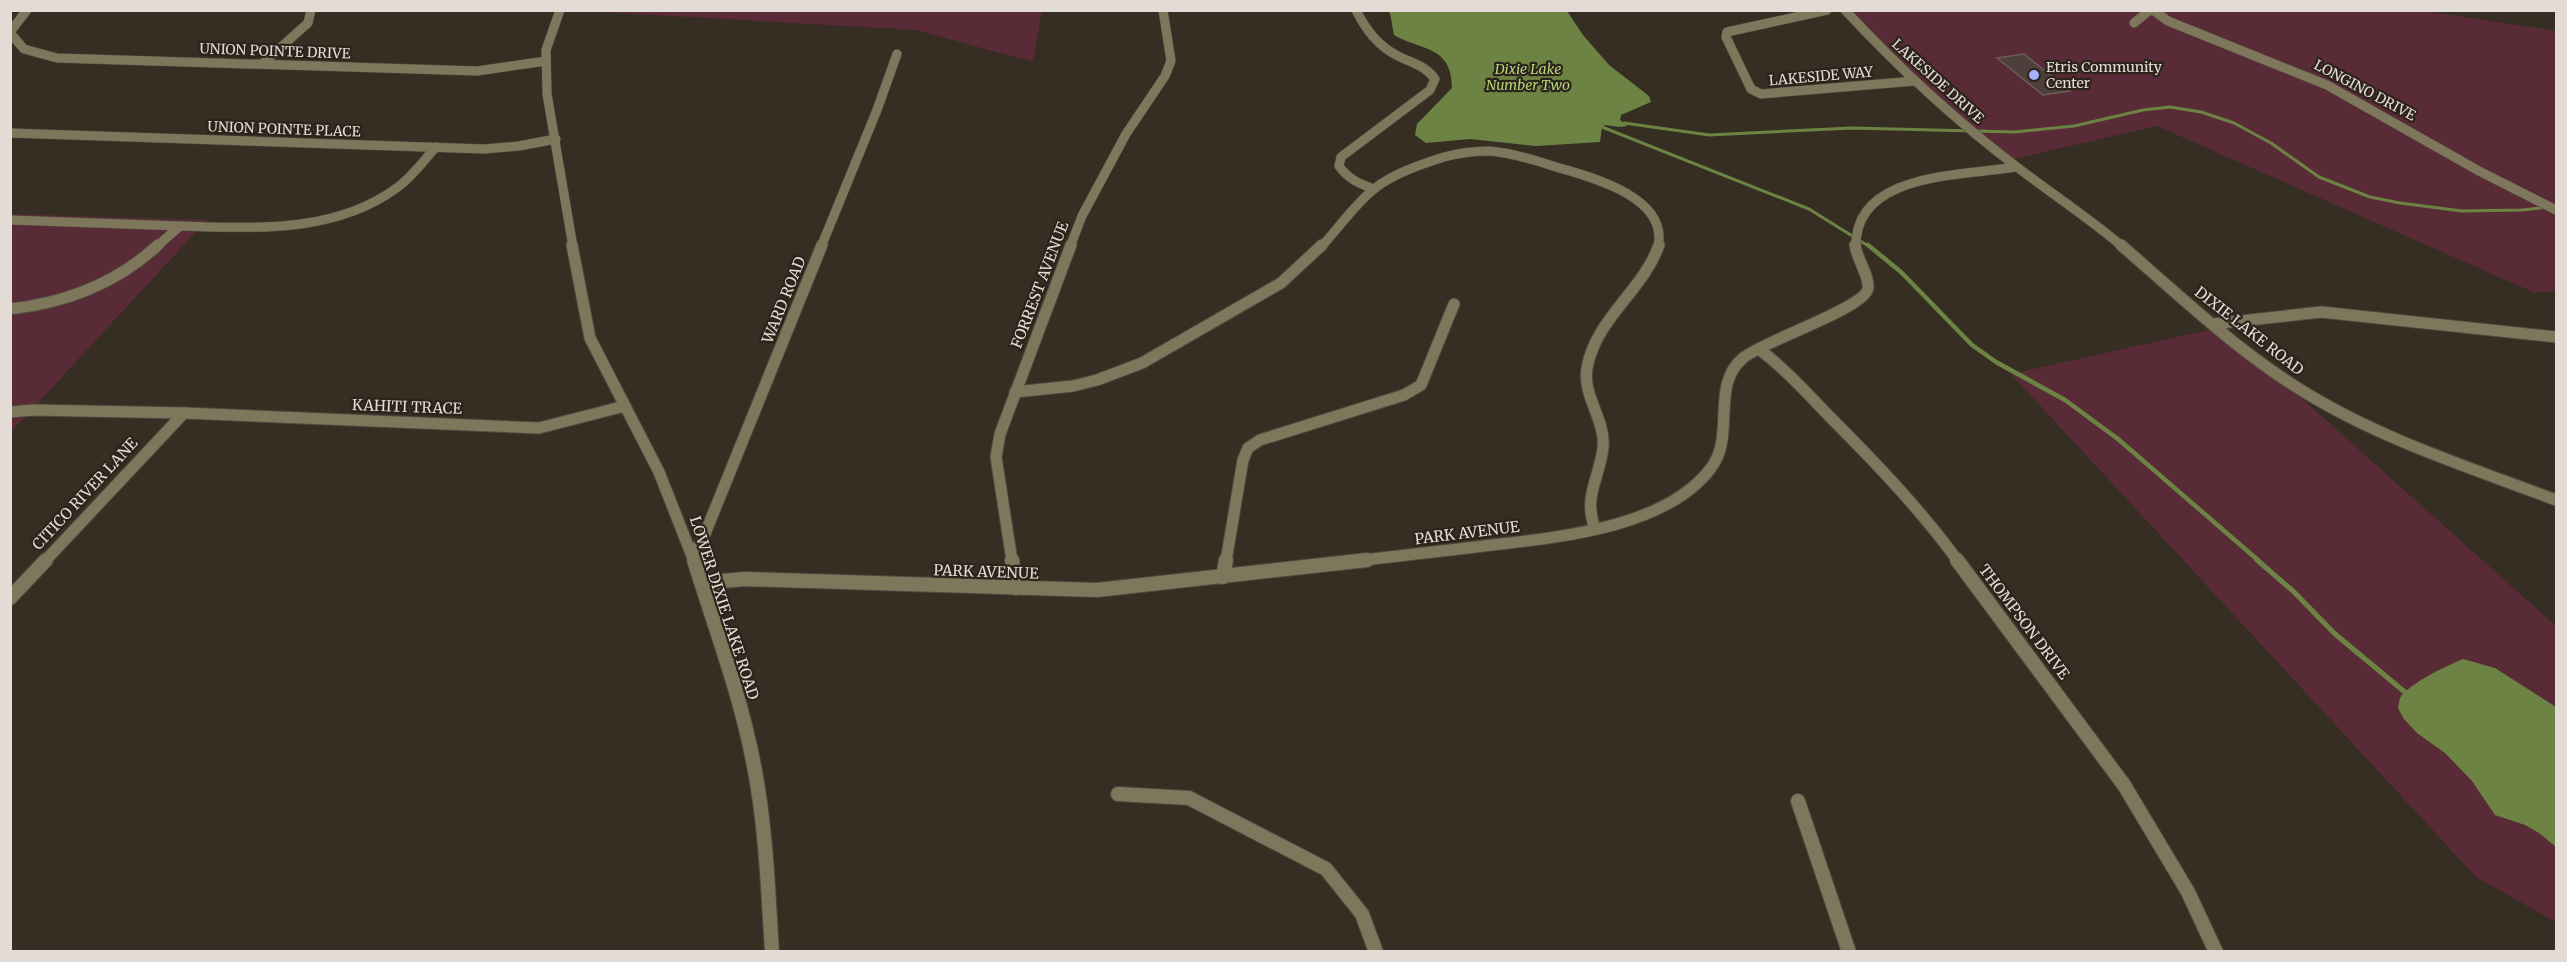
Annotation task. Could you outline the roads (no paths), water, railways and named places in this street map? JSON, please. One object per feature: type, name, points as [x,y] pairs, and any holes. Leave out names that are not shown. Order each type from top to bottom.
[{"type":"street","name":"UNION POINTE DRIVE","points":[[27,10],[10,33],[24,49],[57,58],[477,71],[546,61]]},
{"type":"street","points":[[261,64],[308,23],[311,10]]},
{"type":"street","name":"LOWER DIXIE LAKE ROAD","points":[[560,10],[546,50],[547,95],[583,309],[590,338],[659,472],[692,554],[740,704],[754,765],[765,842],[772,951]]},
{"type":"street","name":"FORREST AVENUE","points":[[1016,588],[996,457],[1000,434],[1082,216],[1126,134],[1165,76],[1171,61],[1163,10]]},
{"type":"street","points":[[1356,10],[1369,34],[1379,44],[1397,56],[1427,70],[1435,79],[1430,90],[1341,157],[1339,166],[1344,175],[1374,189]]},
{"type":"street","name":"LAKESIDE WAY","points":[[1827,10],[1727,33],[1726,37],[1751,90],[1761,94],[1915,81]]},
{"type":"street","name":"LAKESIDE DRIVE","points":[[1845,10],[1915,81],[2016,167]]},
{"type":"street","points":[[2134,23],[2151,10]]},
{"type":"street","name":"LONGINO DRIVE","points":[[2151,10],[2168,21],[2326,85],[2479,171],[2556,210]]},
{"type":"street","name":"WARD ROAD","points":[[692,554],[707,530],[877,110],[897,54]]},
{"type":"street","name":"UNION POINTE PLACE","points":[[10,133],[436,147],[507,147],[556,139]]},
{"type":"street","points":[[10,220],[273,228],[320,221],[378,200],[399,186],[436,147]]},
{"type":"street","points":[[1015,392],[1049,391],[1086,385],[1121,374],[1151,360],[1281,282],[1311,256],[1374,189],[1447,156],[1468,152],[1493,152],[1529,159],[1611,184],[1637,200],[1654,220],[1660,243],[1658,254],[1652,265],[1597,337],[1587,361],[1587,386],[1601,426],[1603,442],[1601,462],[1587,504],[1588,515],[1595,529]]},
{"type":"street","name":"DIXIE LAKE ROAD","points":[[2016,167],[2090,220],[2272,371],[2339,412],[2398,439],[2556,500]]},
{"type":"street","name":"PARK AVENUE","points":[[703,587],[723,581],[744,579],[1097,590],[1223,578],[1542,539],[1595,529],[1669,503],[1689,491],[1705,477],[1716,460],[1721,445],[1728,376],[1738,363],[1759,349],[1859,301],[1866,295],[1868,286],[1857,256],[1855,234],[1862,215],[1876,198],[1931,179],[2016,167]]},
{"type":"street","points":[[10,309],[55,300],[117,276],[145,257],[180,226]]},
{"type":"street","points":[[1223,578],[1243,460],[1248,448],[1260,441],[1404,395],[1421,385],[1454,304]]},
{"type":"street","points":[[2213,324],[2321,312],[2556,337]]},
{"type":"street","name":"THOMPSON DRIVE","points":[[1759,349],[1776,362],[1865,452],[1938,534],[2124,785],[2188,892],[2216,951]]},
{"type":"street","name":"KAHITI TRACE","points":[[10,412],[33,410],[184,413],[539,428],[625,406]]},
{"type":"street","name":"CITICO RIVER LANE","points":[[10,598],[184,413]]},
{"type":"street","points":[[1118,794],[1189,798],[1326,869],[1362,914],[1376,951]]},
{"type":"street","points":[[1798,801],[1850,951]]},
{"type":"water","name":"Dixie Lake Number Two","points":[[1387,11],[1567,11],[1583,35],[1609,65],[1649,96],[1651,102],[1621,115],[1620,120],[1627,126],[1605,125],[1602,127],[1600,142],[1536,146],[1470,139],[1426,143],[1415,135],[1417,124],[1452,88],[1451,74],[1447,64],[1433,51],[1394,35],[1390,13]]},
{"type":"water","points":[[2463,659],[2495,668],[2556,707],[2556,847],[2525,825],[2495,815],[2472,781],[2445,753],[2417,733],[2404,719],[2398,708],[2400,698],[2411,687]]},
{"type":"waterway","points":[[1624,123],[1709,135],[1852,128],[2015,132],[2074,126],[2143,110],[2170,107],[2201,112],[2234,123],[2271,143],[2319,177],[2370,197],[2462,211],[2548,207]]},
{"type":"waterway","points":[[1602,127],[1809,209],[1870,247]]},
{"type":"waterway","points":[[1868,245],[1901,272],[1972,345],[1996,362],[2065,400],[2118,439],[2259,561]]},
{"type":"waterway","points":[[2257,560],[2293,591],[2335,634],[2406,693]]},
{"type":"place","name":"Etris Community Center","points":[[2034,75]]}]
